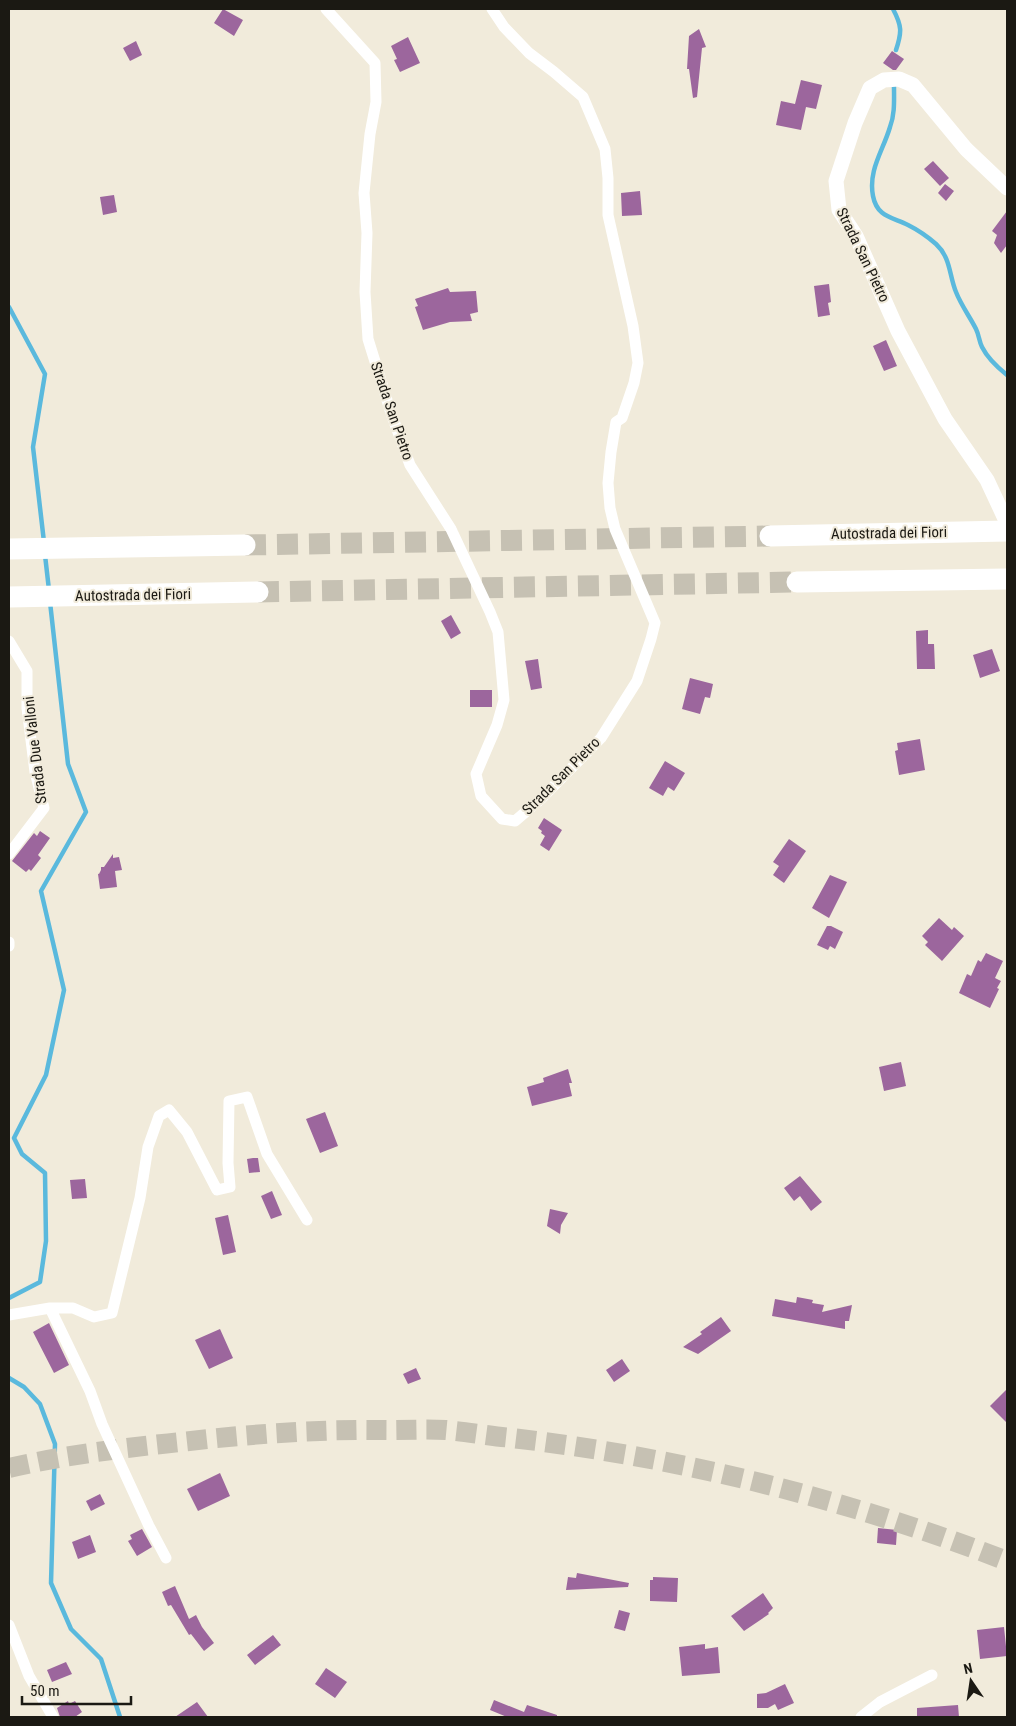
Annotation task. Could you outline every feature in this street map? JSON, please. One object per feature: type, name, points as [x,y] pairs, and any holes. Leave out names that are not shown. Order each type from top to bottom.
[{"type":"highway","name":"Autostrada dei Fiori","points":[[770,536],[1007,531]]},
{"type":"highway","points":[[9,549],[245,545]]},
{"type":"highway","points":[[797,582],[1007,578]]},
{"type":"highway","name":"Autostrada dei Fiori","points":[[9,597],[258,592]]},
{"type":"street","name":"Strada San Pietro","points":[[326,9],[375,63],[376,102],[370,134],[364,193],[367,233],[365,292],[368,339],[391,413],[410,465],[452,529],[498,632],[504,700],[497,726],[476,774],[481,796],[502,819],[515,821],[542,798],[601,738],[637,681],[655,624],[615,529],[610,508],[608,483],[616,422],[622,418],[634,383],[638,363],[633,326],[608,215],[608,178],[605,149],[583,97],[529,53],[504,27],[492,9]]},
{"type":"street","name":"Strada San Pietro","points":[[1007,188],[966,149],[913,85],[899,80],[884,80],[870,88],[854,123],[836,181],[838,210],[856,236],[898,330],[945,419],[987,480],[1007,523]]},
{"type":"street","name":"Strada Due Valloni","points":[[9,641],[27,671],[27,708],[36,772],[44,808],[9,854]]},
{"type":"street","points":[[9,1315],[50,1308],[73,1308],[94,1317],[112,1313],[140,1198],[148,1147],[159,1116],[169,1110],[186,1132],[217,1190],[230,1187],[228,1163],[229,1101],[247,1098],[266,1154],[307,1220]]},
{"type":"street","points":[[50,1308],[90,1391],[102,1424],[148,1526],[166,1558]]},
{"type":"street","points":[[9,1625],[28,1676],[53,1717]]},
{"type":"street","points":[[861,1717],[880,1702],[932,1675]]},
{"type":"building","points":[[223,9],[243,20],[234,36],[214,23]]},
{"type":"building","points":[[699,29],[706,47],[702,48],[697,97],[693,98],[689,69],[687,69],[689,36]]},
{"type":"building","points":[[408,37],[420,63],[400,72],[394,60],[397,59],[391,46]]},
{"type":"building","points":[[136,41],[142,55],[130,61],[123,48]]},
{"type":"building","points":[[892,51],[904,59],[896,70],[883,63]]},
{"type":"building","points":[[801,80],[822,85],[816,109],[806,107],[801,130],[776,125],[781,101],[795,104]]},
{"type":"building","points":[[933,161],[949,178],[940,186],[924,169]]},
{"type":"building","points":[[945,184],[954,191],[946,201],[938,193]]},
{"type":"building","points":[[640,191],[642,215],[622,216],[621,193]]},
{"type":"building","points":[[114,195],[117,212],[103,215],[100,197]]},
{"type":"building","points":[[1007,211],[1007,245],[1001,253],[994,243],[997,235],[992,231]]},
{"type":"building","points":[[829,284],[831,302],[828,303],[830,315],[818,317],[814,286]]},
{"type":"building","points":[[448,288],[450,292],[476,291],[478,312],[470,314],[472,321],[450,322],[423,330],[415,307],[418,306],[415,299]]},
{"type":"building","points":[[886,340],[897,366],[884,371],[873,346]]},
{"type":"building","points":[[451,615],[461,633],[451,639],[441,621]]},
{"type":"building","points":[[928,630],[928,644],[934,644],[935,669],[917,669],[916,631]]},
{"type":"building","points":[[992,649],[1000,671],[980,678],[973,655]]},
{"type":"building","points":[[538,659],[542,688],[531,690],[525,661]]},
{"type":"building","points":[[690,678],[713,684],[710,698],[705,697],[700,714],[682,709]]},
{"type":"building","points":[[470,690],[492,690],[492,707],[470,707]]},
{"type":"building","points":[[920,739],[925,770],[899,775],[895,751],[898,750],[897,743]]},
{"type":"building","points":[[665,761],[685,773],[674,791],[668,787],[663,796],[649,788]]},
{"type":"building","points":[[544,818],[562,830],[549,851],[540,845],[545,836],[538,828]]},
{"type":"building","points":[[40,831],[50,838],[38,855],[41,858],[31,871],[29,869],[26,872],[12,861],[34,833],[37,836]]},
{"type":"building","points":[[789,839],[806,851],[784,883],[773,875],[779,866],[773,862]]},
{"type":"building","points":[[113,854],[113,858],[119,857],[122,870],[115,871],[117,887],[100,889],[99,874],[101,867],[104,867]]},
{"type":"building","points":[[830,875],[847,882],[829,918],[812,908]]},
{"type":"building","points":[[939,918],[952,930],[954,927],[964,936],[942,961],[925,945],[928,942],[922,936]]},
{"type":"building","points":[[827,926],[843,932],[835,949],[830,946],[828,950],[817,945]]},
{"type":"building","points":[[986,953],[1003,961],[995,978],[1001,981],[997,988],[999,989],[990,1008],[959,993],[967,974],[971,976],[978,960],[981,962]]},
{"type":"building","points":[[901,1062],[906,1086],[884,1091],[879,1067]]},
{"type":"building","points":[[568,1069],[572,1083],[569,1083],[572,1096],[532,1106],[527,1087],[544,1082],[543,1078]]},
{"type":"building","points":[[325,1112],[338,1146],[320,1153],[306,1119]]},
{"type":"building","points":[[258,1158],[260,1172],[249,1173],[247,1159]]},
{"type":"building","points":[[800,1176],[822,1202],[811,1211],[800,1196],[794,1201],[784,1188]]},
{"type":"building","points":[[85,1179],[87,1198],[72,1199],[70,1180]]},
{"type":"building","points":[[272,1191],[282,1215],[271,1219],[261,1196]]},
{"type":"building","points":[[550,1209],[568,1213],[561,1225],[560,1234],[547,1226]]},
{"type":"building","points":[[228,1215],[236,1252],[223,1255],[215,1218]]},
{"type":"building","points":[[797,1297],[813,1300],[812,1303],[824,1305],[822,1312],[852,1305],[849,1321],[845,1321],[845,1329],[772,1316],[775,1299],[796,1303]]},
{"type":"building","points":[[721,1317],[731,1331],[698,1354],[683,1347],[702,1334],[700,1332]]},
{"type":"building","points":[[49,1323],[69,1365],[54,1373],[33,1332]]},
{"type":"building","points":[[220,1329],[233,1358],[209,1369],[195,1340]]},
{"type":"building","points":[[622,1359],[630,1371],[614,1382],[606,1370]]},
{"type":"building","points":[[416,1368],[421,1379],[408,1384],[403,1374]]},
{"type":"building","points":[[1007,1389],[1007,1423],[990,1406]]},
{"type":"building","points":[[220,1473],[230,1496],[198,1511],[187,1489]]},
{"type":"building","points":[[100,1494],[105,1504],[91,1511],[86,1501]]},
{"type":"building","points":[[878,1528],[897,1530],[896,1545],[877,1543]]},
{"type":"building","points":[[142,1529],[152,1547],[137,1556],[128,1541],[132,1539],[130,1535]]},
{"type":"building","points":[[90,1535],[96,1552],[78,1559],[72,1542]]},
{"type":"building","points":[[577,1573],[629,1583],[628,1587],[566,1590],[568,1577],[576,1578]]},
{"type":"building","points":[[653,1577],[678,1578],[677,1602],[650,1601],[650,1580],[653,1580]]},
{"type":"building","points":[[175,1586],[189,1619],[196,1615],[214,1643],[204,1651],[191,1634],[189,1635],[171,1605],[168,1606],[162,1592]]},
{"type":"building","points":[[763,1593],[773,1608],[769,1614],[744,1631],[731,1616]]},
{"type":"building","points":[[619,1610],[630,1613],[625,1631],[614,1628]]},
{"type":"building","points":[[1004,1627],[1007,1656],[980,1659],[977,1630]]},
{"type":"building","points":[[273,1635],[281,1645],[255,1665],[247,1655]]},
{"type":"building","points":[[705,1644],[705,1649],[718,1647],[720,1673],[682,1676],[679,1647]]},
{"type":"building","points":[[66,1662],[72,1674],[52,1682],[47,1670]]},
{"type":"building","points":[[326,1668],[347,1682],[335,1698],[315,1684]]},
{"type":"building","points":[[785,1684],[794,1703],[778,1710],[775,1704],[768,1708],[757,1708],[757,1694],[766,1693]]},
{"type":"building","points":[[494,1700],[524,1712],[527,1705],[557,1715],[557,1717],[507,1717],[490,1710]]},
{"type":"building","points":[[68,1701],[69,1704],[75,1701],[82,1712],[75,1717],[60,1717],[57,1708]]},
{"type":"building","points":[[197,1702],[208,1717],[175,1717]]},
{"type":"building","points":[[958,1705],[959,1717],[917,1717],[917,1708]]},
{"type":"waterway","points":[[893,9],[900,29],[896,50]]},
{"type":"waterway","points":[[894,86],[892,122],[874,169],[872,187],[875,203],[886,215],[919,231],[941,249],[947,261],[960,302],[976,329],[982,347],[993,362],[1007,375]]},
{"type":"waterway","points":[[9,307],[45,374],[33,447],[44,542]]},
{"type":"waterway","points":[[45,555],[49,590]]},
{"type":"waterway","points":[[9,1298],[40,1282],[46,1241],[45,1173],[22,1154],[14,1138],[46,1075],[64,990],[41,891],[86,812],[68,764],[50,602]]},
{"type":"waterway","points":[[9,1378],[24,1387],[40,1404],[55,1444],[51,1583],[71,1629],[101,1659],[120,1717]]},
{"type":"tunnel","points":[[245,545],[770,536]]},
{"type":"tunnel","points":[[258,592],[797,582]]},
{"type":"tunnel","points":[[9,1468],[94,1452],[233,1437],[338,1430],[446,1430],[576,1446],[702,1469],[825,1500],[886,1518],[1007,1561]]}]
